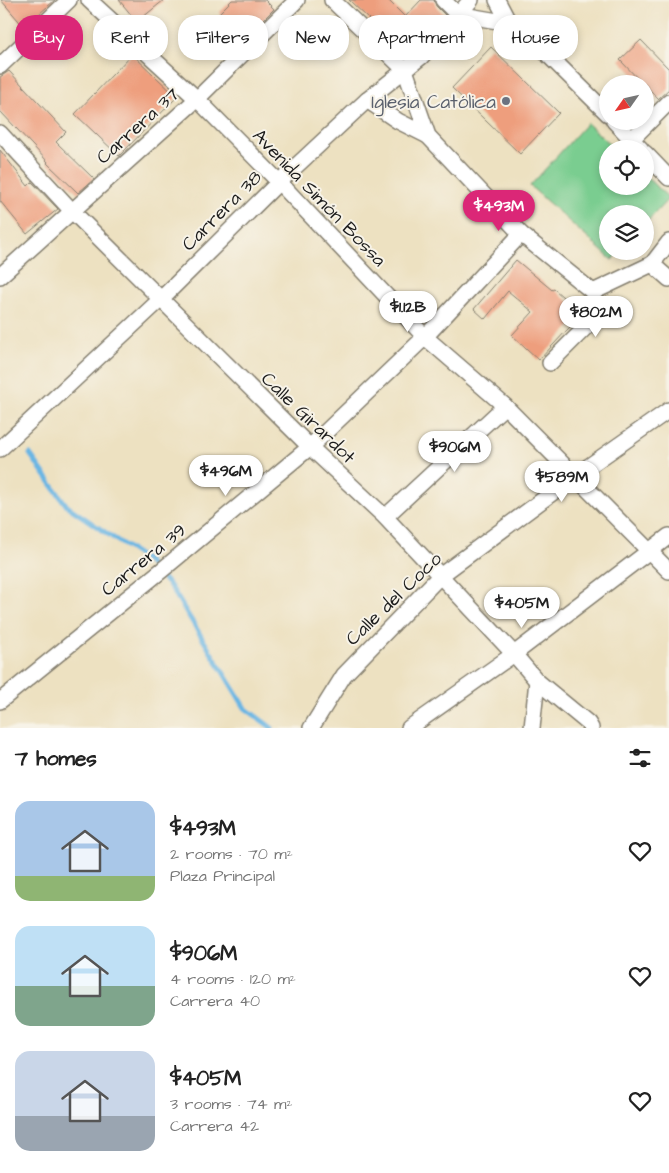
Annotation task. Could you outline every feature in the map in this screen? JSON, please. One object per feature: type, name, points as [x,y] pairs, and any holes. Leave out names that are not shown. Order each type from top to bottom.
[{"type":"street","points":[[0,66],[69,0]]},
{"type":"street","name":"Avenida Simón Bossa","points":[[89,0],[196,99],[279,182],[426,337],[505,406],[669,571]]},
{"type":"street","name":"Carrera 37","points":[[0,276],[196,99],[297,0]]},
{"type":"street","points":[[332,0],[405,70],[428,136]]},
{"type":"street","points":[[443,0],[457,14],[493,20]]},
{"type":"street","name":"Carrera 38","points":[[0,449],[161,299],[279,182],[367,100],[421,56],[470,0]]},
{"type":"street","points":[[497,0],[505,15]]},
{"type":"street","points":[[553,60],[599,105]]},
{"type":"street","points":[[367,100],[398,121],[428,136],[521,234],[593,292],[594,319],[550,363]]},
{"type":"street","points":[[640,140],[669,102]]},
{"type":"street","points":[[623,130],[633,140]]},
{"type":"street","name":"Calle Girardot","points":[[0,133],[72,211],[384,517],[538,681],[592,728]]},
{"type":"street","points":[[654,162],[669,178]]},
{"type":"street","name":"Carrera 39","points":[[0,701],[158,573],[310,446],[426,337],[521,234]]},
{"type":"street","points":[[593,292],[652,264],[669,242]]},
{"type":"street","points":[[652,264],[669,279]]},
{"type":"street","points":[[384,517],[505,406]]},
{"type":"street","name":"Calle del Coco","points":[[310,728],[344,675],[440,576],[575,476],[669,410]]},
{"type":"street","points":[[409,728],[514,654],[669,536]]},
{"type":"street","points":[[532,728],[538,681]]},
{"type":"green space","points":[[587,123],[605,140],[599,140],[599,195],[654,195],[654,184],[669,198],[654,214],[654,205],[599,205],[599,248],[530,186]]},
{"type":"building","points":[[1,0],[55,0],[38,15],[15,16]]},
{"type":"building","points":[[119,0],[164,0],[146,15],[131,15]]},
{"type":"building","points":[[232,0],[265,0],[274,9],[268,15],[221,15],[219,13]]},
{"type":"building","points":[[349,0],[388,0],[403,15],[365,15]]},
{"type":"building","points":[[421,0],[434,0],[436,6],[445,15],[407,15]]},
{"type":"building","points":[[641,40],[669,69],[669,89],[658,99],[654,94],[654,75],[634,75],[620,60]]},
{"type":"building","name":"Iglesia Católica","points":[[491,47],[493,49],[493,60],[504,60],[559,113],[520,154],[452,88],[479,60],[483,60],[483,55]]},
{"type":"building","points":[[126,60],[138,60],[177,97],[119,156],[75,114]]},
{"type":"building","points":[[9,71],[66,132],[56,142],[94,179],[78,193],[47,163],[0,111],[0,77]]},
{"type":"building","points":[[0,150],[28,186],[32,182],[58,209],[27,234],[0,201]]},
{"type":"building","points":[[516,260],[552,290],[554,289],[582,314],[539,360],[512,335],[533,312],[508,291],[485,319],[474,309]]},
{"type":"waterway","points":[[30,454],[67,506],[147,561],[171,587],[245,708],[272,728]]},
{"type":"place","name":"Iglesia Católica","points":[[506,101]]}]
